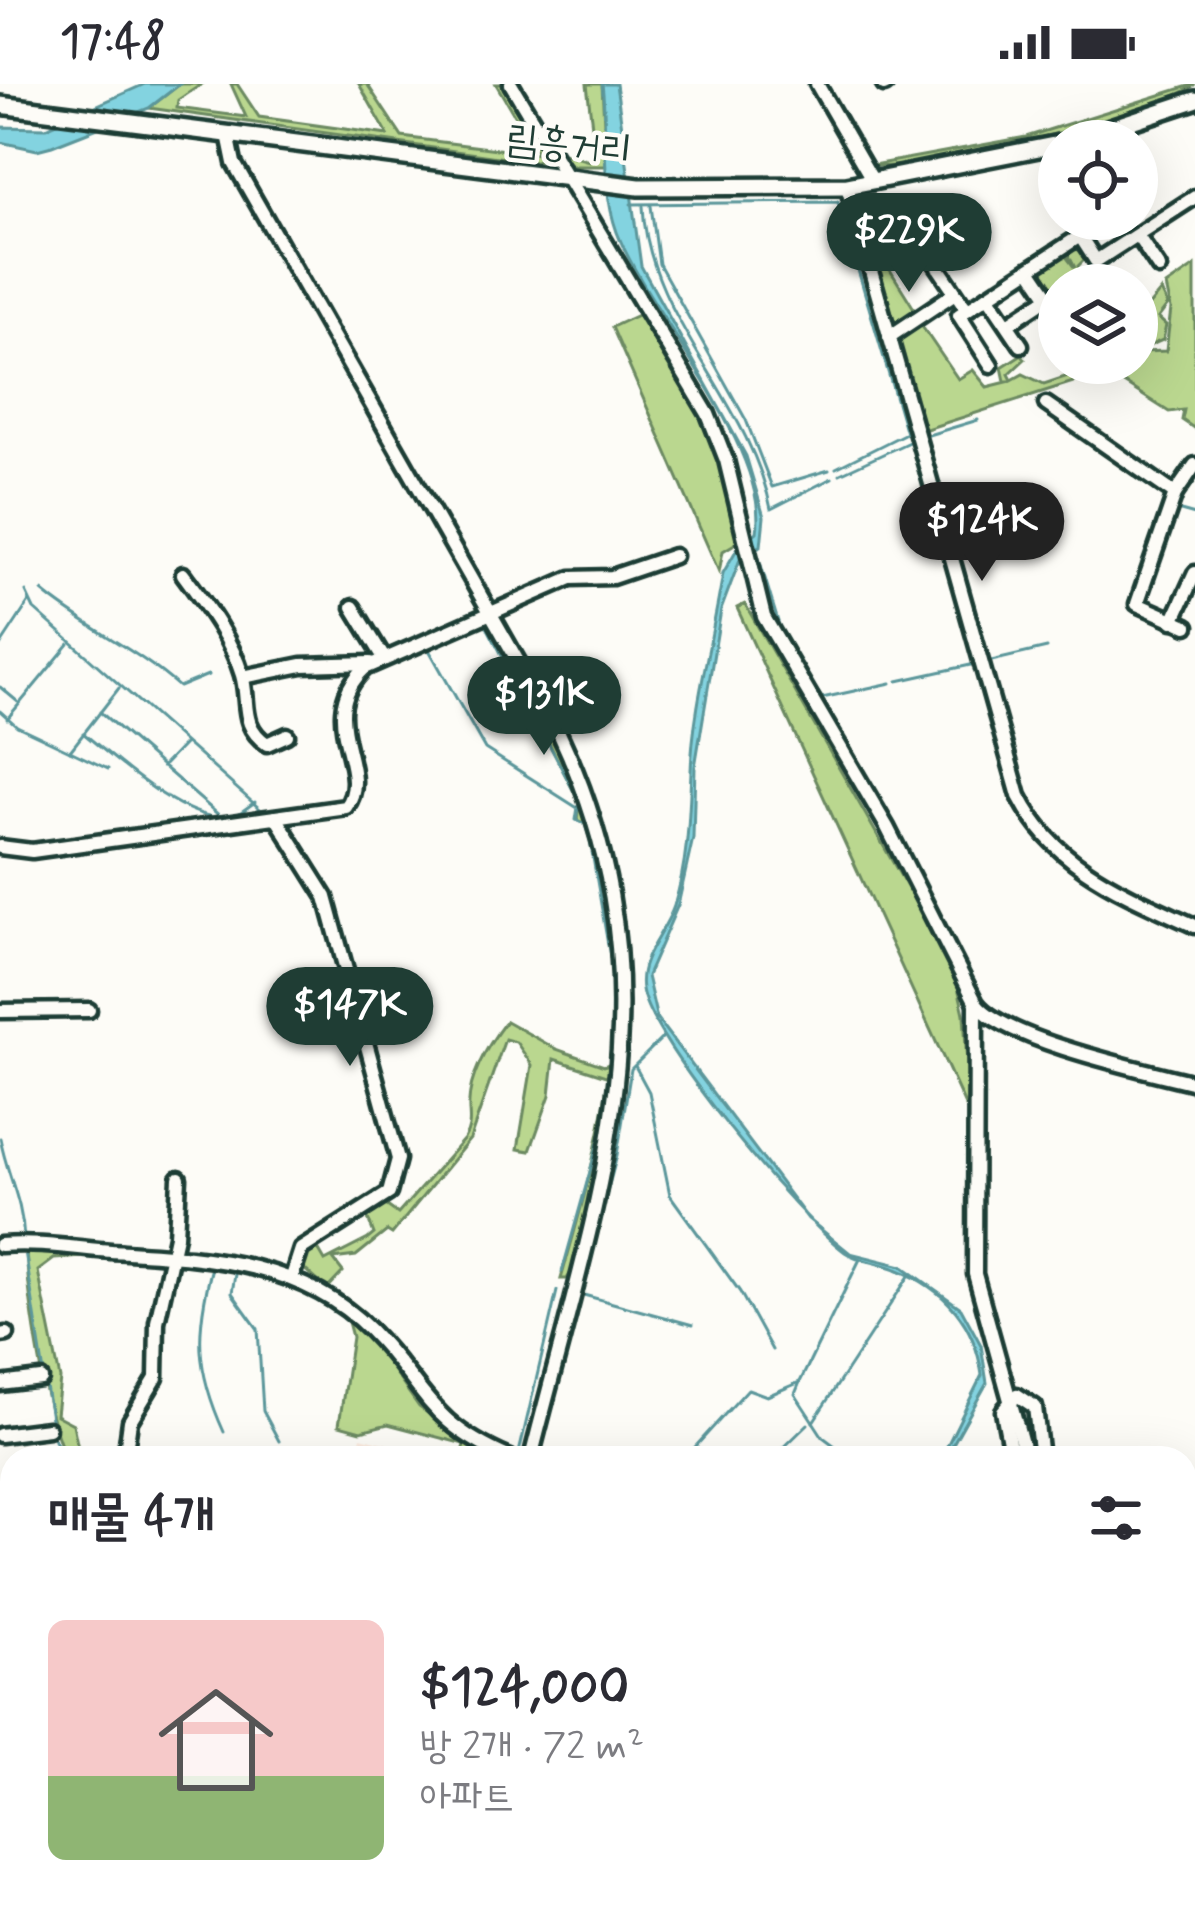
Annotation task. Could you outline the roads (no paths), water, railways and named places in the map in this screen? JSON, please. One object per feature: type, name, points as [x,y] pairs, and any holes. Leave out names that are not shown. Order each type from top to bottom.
[{"type":"main road","points":[[1135,120],[1195,100]]},
{"type":"main road","name":"림흥거리","points":[[0,104],[571,182],[639,187],[847,185],[1038,148]]},
{"type":"street","points":[[511,84],[708,414],[726,460],[755,594],[777,643],[887,827],[976,1003],[989,1017],[1075,1052],[1195,1083]]},
{"type":"street","points":[[817,84],[873,182]]},
{"type":"street","points":[[228,134],[234,163],[560,734],[590,803],[609,868],[622,966],[618,1097],[534,1446]]},
{"type":"street","points":[[847,185],[1006,754],[1031,819],[1089,874],[1195,926]]},
{"type":"street","points":[[1158,221],[1195,196]]},
{"type":"street","points":[[991,365],[959,315],[1073,240]]},
{"type":"street","points":[[1082,240],[1096,261],[1129,240]]},
{"type":"street","points":[[1140,240],[1159,268]]},
{"type":"street","points":[[934,262],[967,310]]},
{"type":"street","points":[[1008,324],[1048,297],[1030,268]]},
{"type":"street","points":[[889,337],[956,292]]},
{"type":"street","points":[[988,296],[1022,346]]},
{"type":"street","points":[[1046,404],[1175,494]]},
{"type":"street","points":[[1195,465],[1175,494],[1137,604],[1180,624],[1195,573]]},
{"type":"street","points":[[0,847],[32,851],[335,811],[352,801],[341,709],[350,685],[378,660],[572,578],[612,577],[674,556]]},
{"type":"street","points":[[183,574],[217,623],[243,677],[247,720],[256,735],[267,744],[287,735]]},
{"type":"street","points":[[353,607],[378,660]]},
{"type":"street","points":[[243,677],[302,664],[378,660]]},
{"type":"street","points":[[277,819],[326,897],[398,1159],[389,1192],[301,1249],[292,1277]]},
{"type":"street","points":[[976,1003],[975,1274],[1023,1446]]},
{"type":"street","points":[[0,1011],[88,1010]]},
{"type":"street","points":[[126,1446],[130,1420],[156,1378],[157,1322],[179,1178]]},
{"type":"street","points":[[0,1245],[171,1254],[292,1277],[369,1329],[430,1409],[485,1446]]},
{"type":"street","points":[[0,1384],[41,1379]]},
{"type":"street","points":[[1010,1399],[1025,1396],[1035,1407],[1040,1446]]},
{"type":"street","points":[[1009,1446],[1003,1422],[1010,1399]]},
{"type":"street","points":[[0,1435],[48,1429]]},
{"type":"water","points":[[145,84],[180,84],[149,108],[52,146],[37,150],[0,142],[0,127],[46,128]]},
{"type":"water","points":[[602,84],[616,84],[641,266],[746,456],[764,517],[761,546],[742,554],[721,610],[695,767],[693,838],[678,905],[647,976],[657,1019],[803,1213],[697,1086],[651,1014],[642,989],[644,967],[674,906],[682,872],[695,722],[723,573],[737,549],[757,532],[756,498],[726,421],[617,232],[606,177]]},
{"type":"water","points":[[815,1224],[850,1253],[902,1266],[961,1308],[981,1345],[987,1383],[952,1446],[947,1446],[982,1375],[965,1324],[943,1298],[914,1277],[845,1252]]},
{"type":"waterway","points":[[631,204],[838,202],[906,433],[836,468]]},
{"type":"waterway","points":[[643,206],[662,285],[743,431],[771,509],[832,478]]},
{"type":"waterway","points":[[651,206],[659,264],[746,420],[772,487],[829,470]]},
{"type":"waterway","points":[[925,436],[978,420]]},
{"type":"waterway","points":[[840,474],[911,441]]},
{"type":"waterway","points":[[1177,510],[1195,515]]},
{"type":"waterway","points":[[757,552],[782,635]]},
{"type":"waterway","points":[[42,591],[179,687],[208,675]]},
{"type":"waterway","points":[[26,592],[34,609],[268,816]]},
{"type":"waterway","points":[[0,646],[29,602]]},
{"type":"waterway","points":[[484,621],[579,801],[576,820],[585,824],[590,840],[613,974]]},
{"type":"waterway","points":[[786,643],[822,698],[891,683]]},
{"type":"waterway","points":[[7,719],[69,644]]},
{"type":"waterway","points":[[428,648],[485,749],[576,807]]},
{"type":"waterway","points":[[987,662],[1047,648]]},
{"type":"waterway","points":[[898,681],[975,664]]},
{"type":"waterway","points":[[0,687],[18,702]]},
{"type":"waterway","points":[[70,751],[119,688]]},
{"type":"waterway","points":[[0,711],[17,726],[108,769]]},
{"type":"waterway","points":[[100,712],[221,817]]},
{"type":"waterway","points":[[83,733],[169,798],[188,809],[224,818]]},
{"type":"waterway","points":[[162,767],[184,744]]},
{"type":"waterway","points":[[234,817],[255,802]]},
{"type":"waterway","points":[[587,1267],[617,1155],[631,1069],[662,1038]]},
{"type":"waterway","points":[[635,1066],[649,1092],[670,1195],[740,1292],[772,1350]]},
{"type":"waterway","points":[[562,1272],[603,1125],[610,1079]]},
{"type":"waterway","points":[[0,1138],[24,1239]]},
{"type":"waterway","points":[[25,1251],[52,1425]]},
{"type":"waterway","points":[[696,1446],[748,1389],[767,1396],[800,1382],[860,1259]]},
{"type":"waterway","points":[[213,1263],[201,1349],[208,1388],[224,1432]]},
{"type":"waterway","points":[[236,1268],[232,1293],[258,1329],[263,1411],[279,1441]]},
{"type":"waterway","points":[[813,1422],[909,1276]]},
{"type":"waterway","points":[[521,1446],[557,1291]]},
{"type":"waterway","points":[[580,1294],[693,1325]]},
{"type":"waterway","points":[[800,1382],[795,1394],[823,1437],[835,1446]]},
{"type":"waterway","points":[[785,1446],[808,1424]]},
{"type":"waterway","points":[[51,1434],[58,1446]]}]
